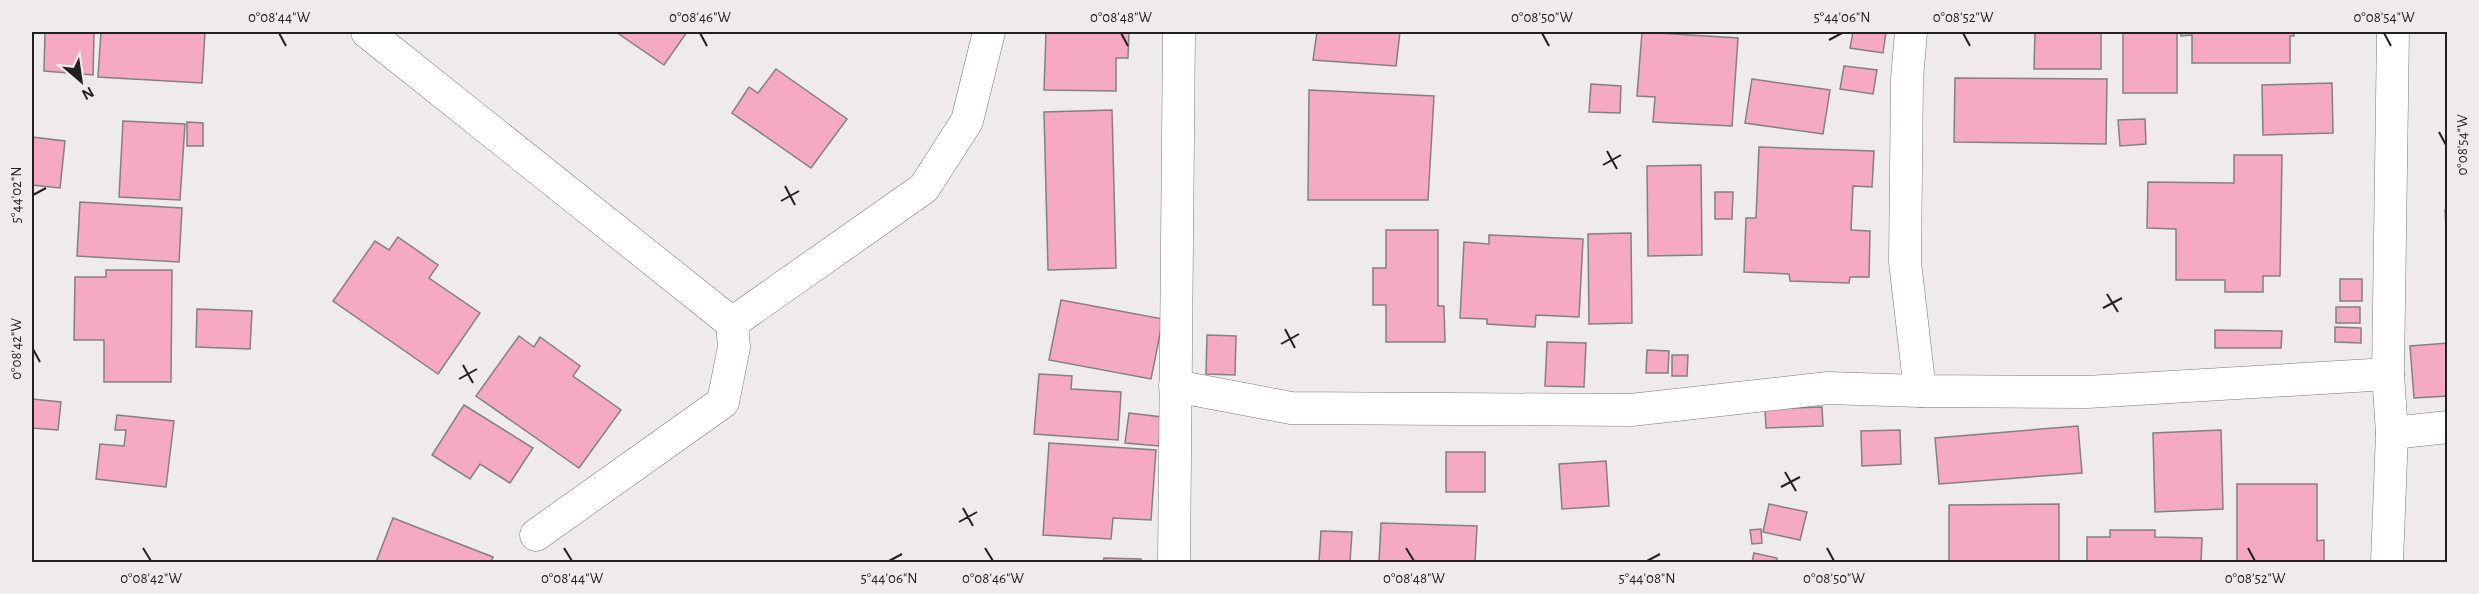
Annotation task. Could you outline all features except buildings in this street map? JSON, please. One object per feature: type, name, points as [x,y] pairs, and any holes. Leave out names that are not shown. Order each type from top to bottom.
[{"type":"street","points":[[367,32],[732,323],[734,347],[723,402],[536,535]]},
{"type":"street","points":[[732,323],[924,188],[967,121],[989,32]]},
{"type":"street","points":[[1174,562],[1179,32]]},
{"type":"street","points":[[1911,32],[1907,79],[1905,262],[1920,391]]},
{"type":"street","points":[[2386,562],[2392,433],[2388,374],[2393,32]]},
{"type":"street","points":[[1175,386],[1291,408],[1632,410],[1828,388],[2087,392],[2388,374]]},
{"type":"street","points":[[2392,433],[2448,427]]}]
